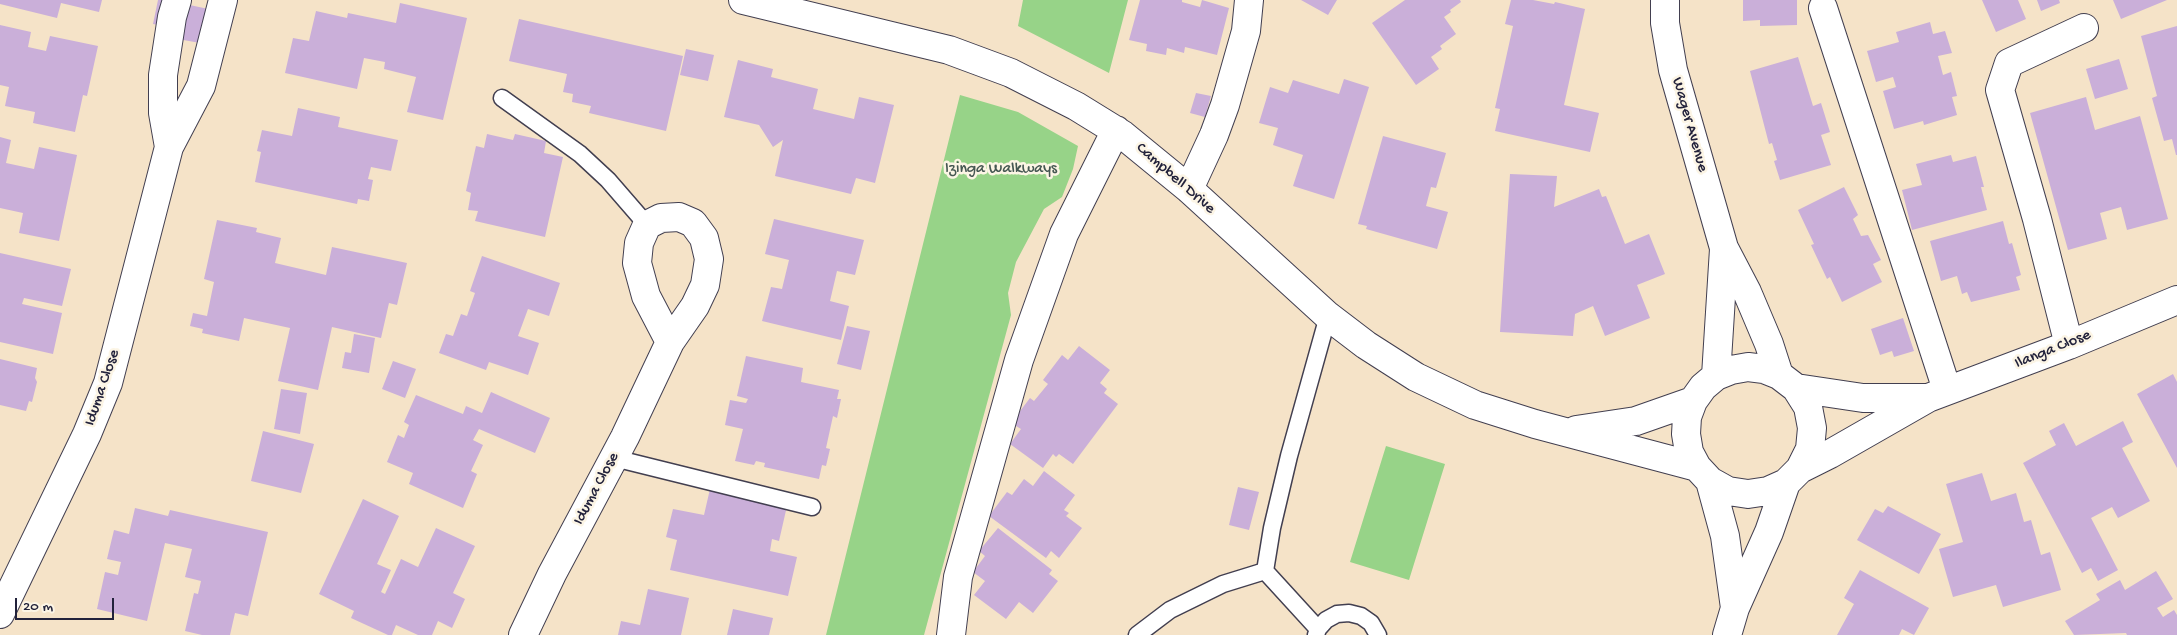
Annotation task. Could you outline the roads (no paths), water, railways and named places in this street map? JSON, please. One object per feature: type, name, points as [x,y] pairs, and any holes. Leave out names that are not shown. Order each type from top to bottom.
[{"type":"street","name":"Iduma Close","points":[[169,147],[163,113],[163,75],[172,17],[177,0]]},
{"type":"street","name":"Iduma Close","points":[[0,614],[87,434],[108,383],[169,147],[201,86],[223,0]]},
{"type":"street","name":"Campbell Drive","points":[[742,0],[949,50],[1011,73],[1076,106],[1116,130],[1189,189],[1328,316],[1366,345],[1416,376],[1475,406],[1535,424],[1567,431],[1704,474]]},
{"type":"street","points":[[1189,189],[1214,135],[1225,105],[1246,30],[1249,0]]},
{"type":"street","name":"Wager Avenue","points":[[1665,0],[1665,23],[1673,70],[1724,248]]},
{"type":"street","points":[[1823,8],[1937,394]]},
{"type":"street","points":[[2069,345],[2037,219],[2000,90],[2009,63],[2084,28]]},
{"type":"street","points":[[951,635],[958,577],[1019,360],[1046,278],[1064,234],[1116,130]]},
{"type":"street","name":"Iduma Close","points":[[523,635],[552,574],[614,458],[670,342],[695,306],[702,292],[710,259],[704,238],[692,224],[679,217],[661,218],[647,225]]},
{"type":"street","points":[[647,225],[639,243],[637,263],[646,296],[670,342]]},
{"type":"street","points":[[1716,376],[1724,248]]},
{"type":"street","points":[[1724,248],[1748,292],[1769,344],[1788,382],[1808,407],[1812,428],[1810,449],[1793,476],[1735,608],[1727,635]]},
{"type":"street","name":"Ilanga Close","points":[[1937,394],[2069,345],[2177,300]]},
{"type":"street","points":[[1735,608],[1725,536],[1704,474],[1689,452],[1686,434],[1687,417],[1693,401],[1704,387],[1716,376],[1731,370],[1748,368],[1764,369],[1788,382],[1863,398],[1937,394]]},
{"type":"street","points":[[1704,474],[1728,491],[1748,494],[1768,492],[1830,454],[1937,394]]},
{"type":"street","points":[[1567,431],[1636,421],[1693,401]]},
{"type":"lane","points":[[502,98],[580,154],[608,180],[647,225]]},
{"type":"lane","points":[[1328,316],[1289,456],[1272,528],[1265,571],[1317,632],[1331,617],[1349,613],[1361,616],[1371,623],[1378,635]]},
{"type":"lane","points":[[614,458],[812,507]]},
{"type":"lane","points":[[1137,635],[1170,610],[1223,584],[1265,571]]},
{"type":"park label","name":"Izinga Walkways","points":[[1001,170]]}]
